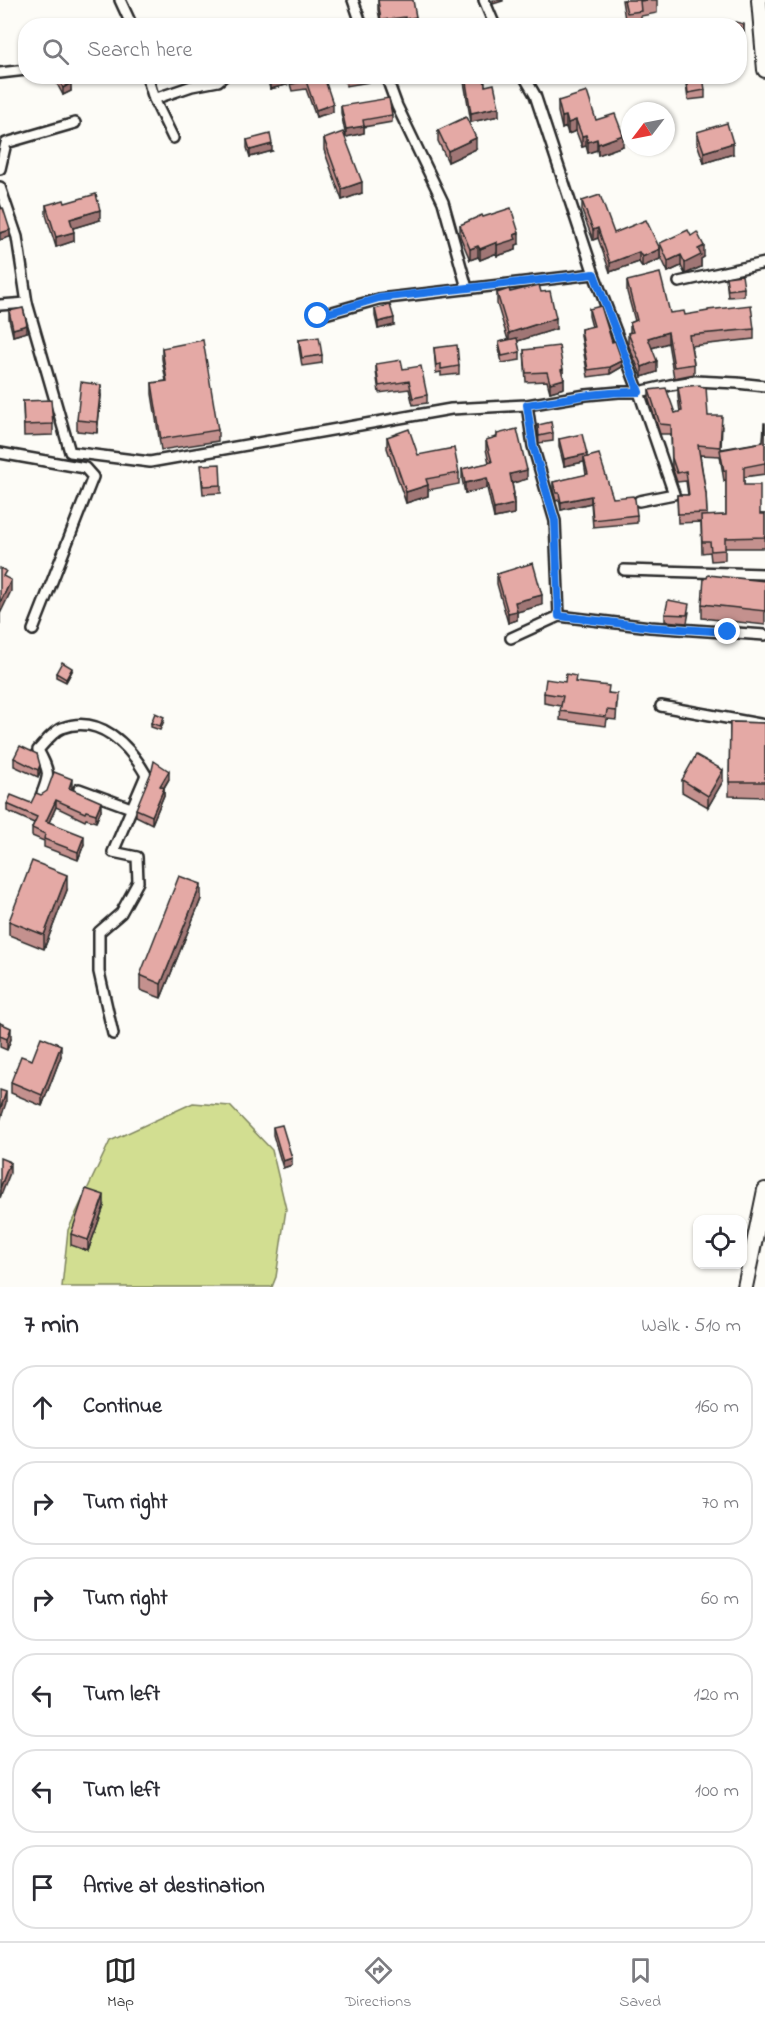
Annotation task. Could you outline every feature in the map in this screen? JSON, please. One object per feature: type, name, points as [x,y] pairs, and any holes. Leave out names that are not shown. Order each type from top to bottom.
[{"type":"street","points":[[120,0],[128,18]]},
{"type":"street","points":[[353,0],[359,18]]},
{"type":"street","points":[[484,0],[492,18]]},
{"type":"street","points":[[759,0],[765,70]]},
{"type":"street","points":[[0,73],[18,71]]},
{"type":"street","points":[[149,84],[172,138]]},
{"type":"street","points":[[154,99],[202,84]]},
{"type":"street","points":[[389,84],[397,106],[443,202],[467,288]]},
{"type":"street","points":[[529,84],[535,95],[594,274],[639,392],[674,494],[639,501]]},
{"type":"street","points":[[0,169],[6,143],[75,123]]},
{"type":"street","points":[[0,187],[16,237],[27,303],[70,452],[150,462],[451,409],[527,405],[586,395],[639,392],[670,384],[695,381],[765,386]]},
{"type":"street","points":[[679,282],[765,263]]},
{"type":"street","points":[[318,316],[379,298],[594,274]]},
{"type":"street","points":[[0,305],[27,303]]},
{"type":"street","points":[[527,405],[533,446],[555,521],[559,616]]},
{"type":"street","points":[[0,453],[85,468],[93,477],[33,630]]},
{"type":"street","points":[[624,570],[765,574]]},
{"type":"street","points":[[512,638],[559,616],[650,627],[765,635]]},
{"type":"street","points":[[661,706],[765,725]]},
{"type":"street","points":[[41,796],[49,776],[48,769],[38,750],[60,729],[72,726],[88,726],[106,730],[124,744],[137,759],[146,775],[113,852],[137,857],[138,882],[121,913],[99,932],[99,972],[113,1034]]},
{"type":"street","points":[[79,789],[131,808]]},
{"type":"street","points":[[745,1287],[765,1190]]},
{"type":"green space","points":[[193,1103],[230,1106],[272,1150],[286,1209],[276,1277],[272,1287],[62,1287],[68,1230],[110,1141]]},
{"type":"building","points":[[378,0],[413,0],[416,17],[381,18]]},
{"type":"building","points":[[624,0],[649,0],[640,1],[641,11],[627,13]]},
{"type":"building","points":[[307,84],[326,84],[333,104],[316,110]]},
{"type":"building","points":[[466,84],[485,84],[485,86],[494,84],[499,107],[471,113]]},
{"type":"building","points":[[687,84],[704,84],[705,90],[688,93]]},
{"type":"building","points":[[587,92],[596,120],[615,114],[621,136],[598,144],[597,139],[588,142],[586,135],[582,136],[576,120],[568,123],[566,116],[562,117],[558,101]]},
{"type":"building","points":[[389,98],[392,115],[363,120],[364,126],[346,129],[341,106]]},
{"type":"building","points":[[466,117],[476,138],[448,151],[438,130]]},
{"type":"building","points":[[727,123],[733,143],[704,152],[697,132]]},
{"type":"building","points":[[343,132],[362,182],[342,189],[324,139]]},
{"type":"building","points":[[270,134],[272,144],[250,150],[247,140]]},
{"type":"building","points":[[96,194],[100,210],[70,219],[74,232],[56,237],[46,205],[64,200],[65,203]]},
{"type":"building","points":[[600,195],[614,233],[646,220],[660,249],[642,257],[639,252],[610,263],[598,228],[593,230],[582,201]]},
{"type":"building","points":[[3,208],[10,230],[0,233],[0,209]]},
{"type":"building","points":[[511,208],[519,233],[514,235],[516,239],[497,245],[497,242],[480,249],[478,246],[470,249],[460,225],[482,215],[483,217]]},
{"type":"building","points":[[688,230],[691,236],[697,232],[704,246],[698,249],[701,255],[685,263],[681,255],[668,261],[660,243]]},
{"type":"building","points":[[660,273],[670,313],[684,311],[685,315],[751,305],[754,329],[689,335],[694,364],[674,367],[668,332],[648,338],[657,361],[642,367],[628,333],[633,332],[630,323],[637,320],[627,281]]},
{"type":"building","points":[[742,275],[744,288],[728,290],[726,277]]},
{"type":"building","points":[[539,285],[541,292],[550,291],[556,318],[509,333],[497,293]]},
{"type":"building","points":[[390,305],[394,318],[378,322],[375,309]]},
{"type":"building","points":[[601,306],[612,342],[615,341],[622,361],[610,367],[588,370],[581,329],[594,326],[589,309]]},
{"type":"building","points":[[23,308],[27,325],[13,329],[9,311]]},
{"type":"building","points":[[319,337],[322,355],[302,358],[299,340]]},
{"type":"building","points":[[517,338],[520,352],[502,356],[499,342]]},
{"type":"building","points":[[203,340],[218,430],[161,439],[152,383],[167,381],[162,348]]},
{"type":"building","points":[[457,345],[459,366],[441,369],[441,364],[436,365],[434,348]]},
{"type":"building","points":[[559,346],[564,379],[550,383],[547,372],[526,373],[524,350]]},
{"type":"building","points":[[401,360],[403,369],[421,366],[427,395],[413,398],[409,381],[379,386],[376,364]]},
{"type":"building","points":[[81,382],[101,385],[97,422],[77,420]]},
{"type":"building","points":[[700,385],[706,387],[708,416],[722,416],[720,447],[698,445],[707,513],[678,514],[677,495],[689,495],[686,471],[677,473],[672,458],[671,425],[660,424],[649,390],[666,388],[675,413],[682,411],[678,387]]},
{"type":"building","points":[[51,400],[53,424],[24,425],[23,401]]},
{"type":"building","points":[[551,422],[553,433],[539,436],[538,425]]},
{"type":"building","points":[[764,423],[765,463],[744,467],[744,485],[760,485],[760,514],[765,514],[765,537],[725,538],[725,550],[711,551],[710,542],[702,542],[701,516],[726,515],[726,470],[724,471],[720,450],[763,442]]},
{"type":"building","points":[[409,429],[418,455],[454,448],[459,473],[426,479],[428,485],[406,492],[387,437]]},
{"type":"building","points":[[517,429],[527,470],[510,474],[514,504],[494,509],[487,478],[465,483],[462,469],[492,462],[486,440],[497,437],[497,434]]},
{"type":"building","points":[[582,434],[587,454],[564,459],[559,439]]},
{"type":"building","points":[[599,454],[613,498],[633,496],[637,515],[593,520],[591,496],[561,502],[553,482],[588,474],[584,458]]},
{"type":"building","points":[[220,464],[221,485],[203,486],[201,465]]},
{"type":"building","points":[[533,563],[542,595],[515,602],[517,611],[508,613],[497,574]]},
{"type":"building","points":[[0,568],[6,571],[3,576],[11,580],[0,603]]},
{"type":"building","points":[[708,575],[765,581],[765,611],[702,604],[704,578]]},
{"type":"building","points":[[668,600],[689,604],[687,615],[665,614]]},
{"type":"building","points":[[62,662],[72,668],[66,679],[56,673]]},
{"type":"building","points":[[566,674],[576,676],[575,682],[609,686],[608,693],[617,694],[616,711],[607,710],[606,717],[560,711],[563,696],[544,693],[546,679],[565,682]]},
{"type":"building","points":[[155,713],[164,717],[160,726],[151,723]]},
{"type":"building","points":[[730,722],[765,723],[765,782],[729,782]]},
{"type":"building","points":[[20,746],[37,754],[40,765],[38,770],[14,758]]},
{"type":"building","points":[[696,755],[723,770],[708,796],[682,780]]},
{"type":"building","points":[[154,761],[169,771],[160,786],[164,788],[152,816],[136,809]]},
{"type":"building","points":[[54,772],[72,779],[69,788],[101,802],[96,814],[86,811],[85,813],[56,800],[46,821],[84,836],[78,852],[44,839],[45,834],[32,828],[37,817],[7,804],[11,795],[31,803],[36,793],[41,795],[47,791]]},
{"type":"building","points":[[32,861],[67,875],[44,935],[9,921]]},
{"type":"building","points":[[179,876],[201,884],[161,984],[140,975]]},
{"type":"building","points":[[0,1023],[11,1028],[7,1039],[0,1036]]},
{"type":"building","points":[[41,1037],[61,1045],[42,1095],[11,1082],[21,1056],[32,1060]]},
{"type":"building","points":[[0,1090],[6,1092],[0,1110]]},
{"type":"building","points":[[282,1125],[292,1158],[283,1161],[273,1127]]},
{"type":"building","points":[[0,1158],[10,1162],[0,1188]]},
{"type":"building","points":[[86,1189],[104,1195],[88,1240],[71,1234]]},
{"type":"route","points":[[318,316],[379,298],[594,274],[639,392],[586,395],[527,405],[533,446],[555,521],[559,616],[650,627],[728,632]]}]
